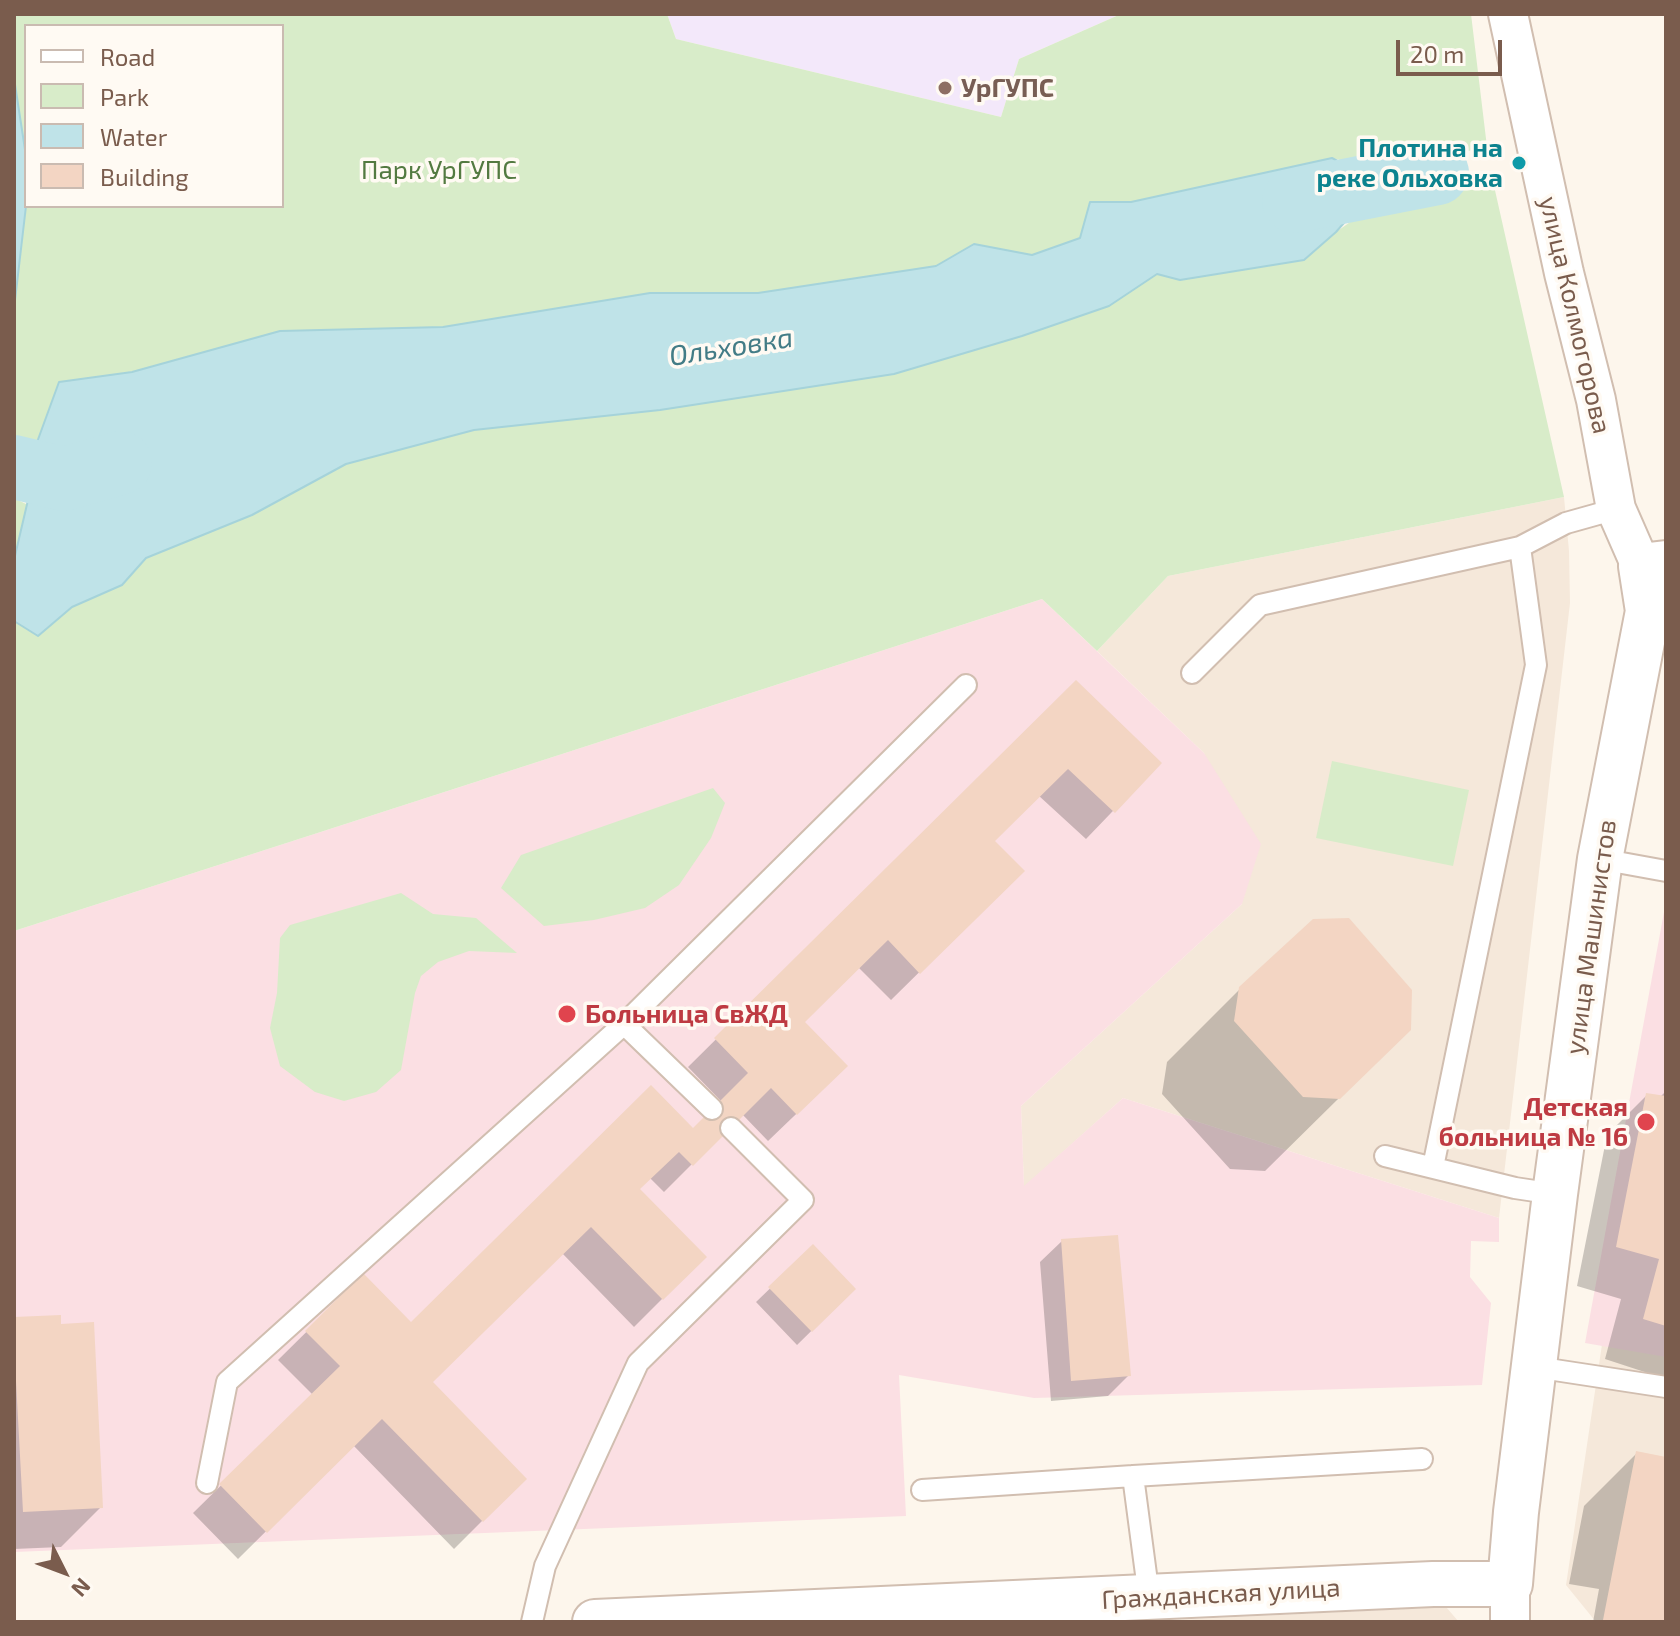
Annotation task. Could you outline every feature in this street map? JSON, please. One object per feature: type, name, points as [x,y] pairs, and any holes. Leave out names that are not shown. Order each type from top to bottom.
[{"type":"street","name":"улица Колмогорова","points":[[1508,14],[1564,273],[1596,400],[1616,509],[1654,565]]},
{"type":"street","name":"улица Машинистов","points":[[1510,1603],[1516,1512],[1600,859],[1648,611],[1654,565]]},
{"type":"street","name":"Гражданская улица","points":[[595,1622],[758,1618],[1433,1584],[1510,1603]]},
{"type":"lane","points":[[1192,673],[1260,605],[1520,547],[1566,523],[1616,509]]},
{"type":"lane","points":[[1433,1167],[1536,665],[1520,547]]},
{"type":"lane","points":[[207,1483],[227,1382],[624,1024],[966,685]]},
{"type":"lane","points":[[1600,859],[1666,871]]},
{"type":"lane","points":[[624,1024],[712,1109]]},
{"type":"lane","points":[[532,1622],[545,1566],[638,1363],[803,1200],[731,1128]]},
{"type":"lane","points":[[1385,1156],[1515,1188],[1555,1194]]},
{"type":"lane","points":[[1535,1367],[1666,1387]]},
{"type":"lane","points":[[922,1490],[1422,1459]]},
{"type":"lane","points":[[1133,1476],[1149,1597]]},
{"type":"shaded area","name":"УрГУПС","points":[[667,14],[1121,14],[1019,59],[1001,117],[676,39]]},
{"type":"shaded area","points":[[1564,497],[1570,603],[1499,1218],[1123,1098],[1024,1187],[1021,1106],[1242,904],[1204,753],[1097,651],[1168,576]]},
{"type":"shaded area","name":"Больница СвЖД","points":[[1042,599],[1204,753],[1261,844],[1242,904],[1021,1106],[1024,1186],[1123,1098],[1499,1218],[1499,1242],[1471,1241],[1470,1277],[1491,1303],[1482,1385],[1034,1398],[899,1375],[906,1516],[14,1552],[14,931]]},
{"type":"shaded area","name":"Детская больница № 16","points":[[1666,901],[1666,1357],[1585,1343]]},
{"type":"shaded area","points":[[1666,917],[1666,1622],[1596,1622],[1566,1585]]},
{"type":"shaded area","points":[[1446,1607],[1459,1622],[1132,1622]]},
{"type":"green space","name":"Парк УрГУПС","points":[[14,14],[667,14],[676,39],[1001,117],[1019,59],[1121,14],[1471,14],[1487,147],[1381,170],[1332,158],[1131,202],[1091,202],[1080,238],[1032,255],[974,244],[936,266],[758,293],[650,293],[443,327],[59,382],[36,445],[22,448],[14,442],[14,309],[26,208],[284,208],[284,24],[24,24],[24,143],[14,78]]},
{"type":"green space","points":[[1492,177],[1564,497],[1168,576],[1097,651],[1042,599],[14,931],[14,621],[38,636],[72,607],[122,585],[146,558],[252,515],[346,464],[474,430],[660,410],[894,374],[1109,306],[1157,274],[1181,280],[1304,260],[1336,232],[1383,199]]},
{"type":"green space","points":[[14,498],[28,505],[14,560]]},
{"type":"green space","points":[[1332,761],[1469,790],[1453,866],[1316,838]]},
{"type":"green space","points":[[713,788],[725,803],[711,838],[679,885],[645,908],[594,920],[544,926],[501,888],[521,855]]},
{"type":"green space","points":[[401,893],[433,914],[476,918],[517,953],[469,951],[438,962],[421,976],[415,993],[401,1070],[376,1092],[344,1101],[315,1092],[280,1066],[270,1028],[277,993],[280,938],[290,925]]},
{"type":"water","points":[[14,78],[24,143],[26,208],[14,309]]},
{"type":"water","points":[[1332,158],[1379,183],[1336,232],[1304,260],[1180,280],[1157,274],[1109,306],[894,374],[660,410],[474,430],[346,464],[252,515],[146,558],[122,585],[72,607],[38,636],[14,621],[14,560],[35,470],[36,445],[59,382],[132,372],[280,331],[443,327],[650,293],[758,293],[936,266],[974,244],[1032,255],[1080,238],[1090,202],[1131,202]]},
{"type":"building","points":[[1076,680],[1162,763],[1115,813],[1068,769],[995,841],[1025,871],[920,974],[888,940],[805,1022],[848,1066],[797,1115],[771,1088],[693,1166],[679,1152],[640,1189],[707,1257],[663,1300],[591,1227],[433,1382],[527,1479],[483,1522],[382,1419],[267,1533],[219,1484],[340,1366],[305,1331],[363,1273],[411,1322],[651,1085],[693,1128],[748,1073],[714,1038]]},
{"type":"building","points":[[1349,918],[1412,990],[1411,1030],[1340,1099],[1303,1097],[1234,1021],[1239,987],[1313,919]]},
{"type":"building","points":[[1646,1093],[1666,1096],[1666,1326],[1643,1319],[1659,1259],[1616,1247]]},
{"type":"building","points":[[1118,1235],[1131,1376],[1071,1381],[1061,1239]]},
{"type":"building","points":[[813,1244],[856,1289],[812,1332],[768,1287]]},
{"type":"building","points":[[61,1315],[61,1324],[94,1322],[103,1508],[23,1512],[14,1381],[14,1317]]},
{"type":"building","points":[[1636,1451],[1666,1457],[1666,1622],[1603,1620]]},
{"type":"waterway","name":"Ольховка","points":[[1294,201],[1437,173]]},
{"type":"waterway","name":"Ольховка","points":[[14,467],[64,479],[120,463]]},
{"type":"place","name":"УрГУПС","points":[[945,88]]},
{"type":"place","name":"Плотина на реке Ольховка","points":[[1519,163]]},
{"type":"place","name":"Больница СвЖД","points":[[567,1014]]},
{"type":"place","name":"Детская больница № 16","points":[[1646,1122]]}]
